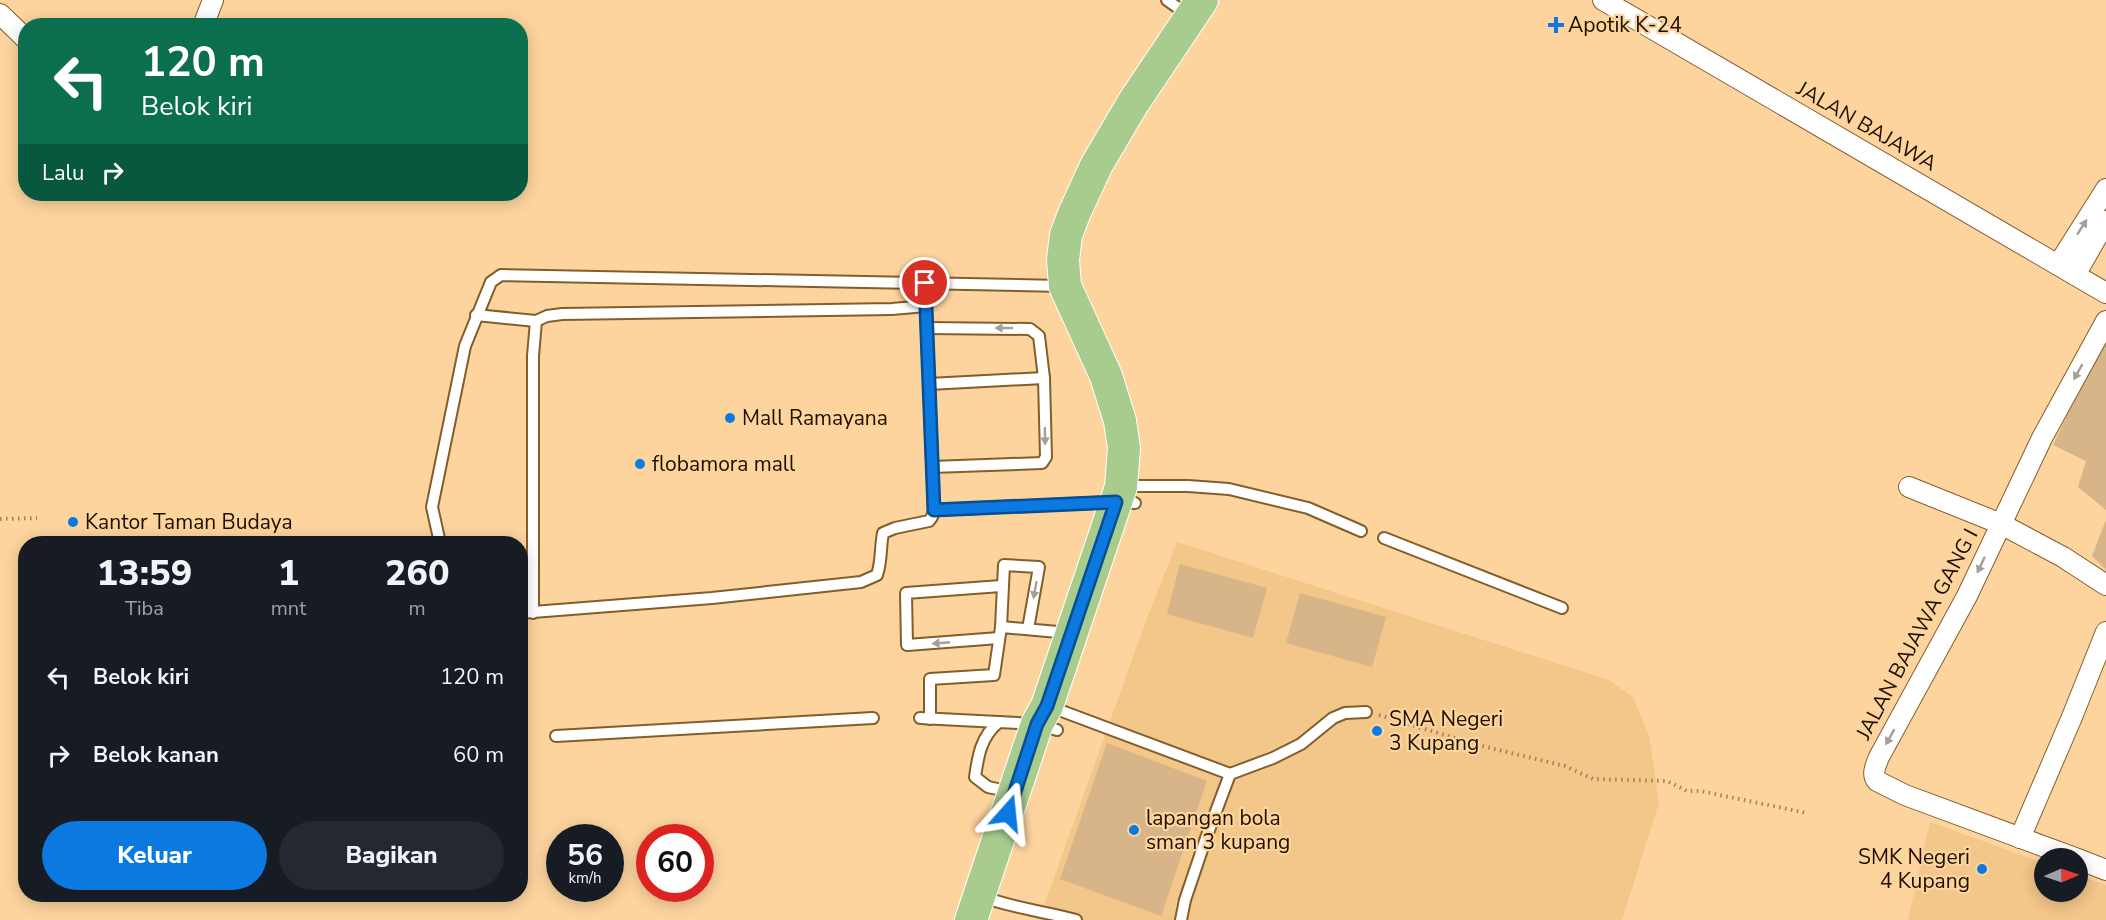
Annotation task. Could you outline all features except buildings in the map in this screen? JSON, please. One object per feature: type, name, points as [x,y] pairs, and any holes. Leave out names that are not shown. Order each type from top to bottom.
[{"type":"main road","points":[[986,910],[1127,494],[1120,421],[1073,285],[1079,240],[1092,205],[1142,119],[1195,8]]},
{"type":"main road","points":[[986,910],[1014,793],[1052,718],[1071,633],[1127,494]]},
{"type":"street","points":[[206,18],[213,0]]},
{"type":"street","name":"JALAN BAJAWA","points":[[1603,0],[2106,293]]},
{"type":"street","points":[[0,14],[18,31]]},
{"type":"street","points":[[2058,265],[2106,189]]},
{"type":"street","points":[[2075,275],[2106,221]]},
{"type":"street","name":"JALAN BAJAWA GANG I","points":[[2048,848],[1905,795],[1877,781],[1874,778],[1874,772],[1879,757],[1966,596],[2042,438],[2106,321]]},
{"type":"street","points":[[1910,488],[2001,524],[2063,557],[2106,585]]},
{"type":"street","points":[[2020,838],[2106,632]]},
{"type":"street","name":"JALAN BAJAWA GANG I","points":[[2088,863],[2106,870]]},
{"type":"lane","points":[[438,536],[432,507],[465,346],[491,282],[501,275],[1073,285]]},
{"type":"lane","points":[[528,613],[712,598],[861,582],[877,575],[882,561],[883,533],[895,528],[929,521],[933,517],[925,283]]},
{"type":"lane","points":[[476,315],[536,321],[547,316],[562,314],[892,309],[926,306]]},
{"type":"lane","points":[[533,613],[533,356],[536,321]]},
{"type":"lane","points":[[927,328],[1030,329],[1039,336],[1044,378],[1046,456],[1042,463],[932,467]]},
{"type":"lane","points":[[929,384],[1044,378]]},
{"type":"lane","points":[[934,510],[1127,494],[1188,486],[1229,489],[1308,508],[1361,531]]},
{"type":"lane","points":[[1384,538],[1562,608]]},
{"type":"lane","points":[[1028,629],[1039,567],[1004,565],[1000,633],[994,675],[930,679],[925,718],[999,722],[1052,718],[1230,774],[1274,758],[1301,744],[1333,718],[1345,713],[1366,712]]},
{"type":"lane","points":[[1001,586],[906,593],[907,645],[1028,629],[1071,633]]},
{"type":"lane","points":[[556,736],[873,718]]},
{"type":"lane","points":[[999,722],[990,729],[980,749],[975,777],[988,787],[1014,793]]},
{"type":"lane","points":[[1181,920],[1185,900],[1202,849],[1230,774]]},
{"type":"lane","points":[[986,910],[1043,911],[1076,920]]},
{"type":"path","points":[[0,519],[37,518]]},
{"type":"path","points":[[1366,712],[1474,744],[1565,766],[1593,779],[1667,781],[1687,791],[1700,791],[1807,813]]},
{"type":"shaded area","points":[[2105,335],[2106,510],[2078,487],[2086,461],[2053,445]]},
{"type":"shaded area","points":[[2106,520],[2106,570],[2092,556]]},
{"type":"shaded area","name":"SMA Negeri 3 Kupang","points":[[1177,542],[1609,680],[1633,697],[1649,735],[1659,803],[1622,920],[1039,920],[1144,626]]},
{"type":"shaded area","points":[[1180,564],[1267,588],[1253,638],[1167,614]]},
{"type":"shaded area","points":[[1300,593],[1386,617],[1372,667],[1286,643]]},
{"type":"shaded area","name":"lapangan bola sman 3 kupang","points":[[1107,743],[1207,781],[1161,916],[1060,879]]},
{"type":"shaded area","name":"SMK Negeri 4 Kupang","points":[[1930,822],[2034,859],[2034,902],[2088,902],[2088,879],[2106,885],[2106,920],[1908,920]]},
{"type":"place","name":"Apotik K-24","points":[[1556,25]]},
{"type":"place","name":"Mall Ramayana","points":[[730,418]]},
{"type":"place","name":"flobamora mall","points":[[640,464]]},
{"type":"place","name":"Kantor Taman Budaya","points":[[73,522]]},
{"type":"place","name":"SMA Negeri 3 Kupang","points":[[1377,731]]},
{"type":"place","name":"lapangan bola sman 3 kupang","points":[[1134,830]]},
{"type":"place","name":"SMK Negeri 4 Kupang","points":[[1982,869]]},
{"type":"route","points":[[925,283],[934,510],[1116,502],[1047,706],[1037,724],[1008,813]]}]
